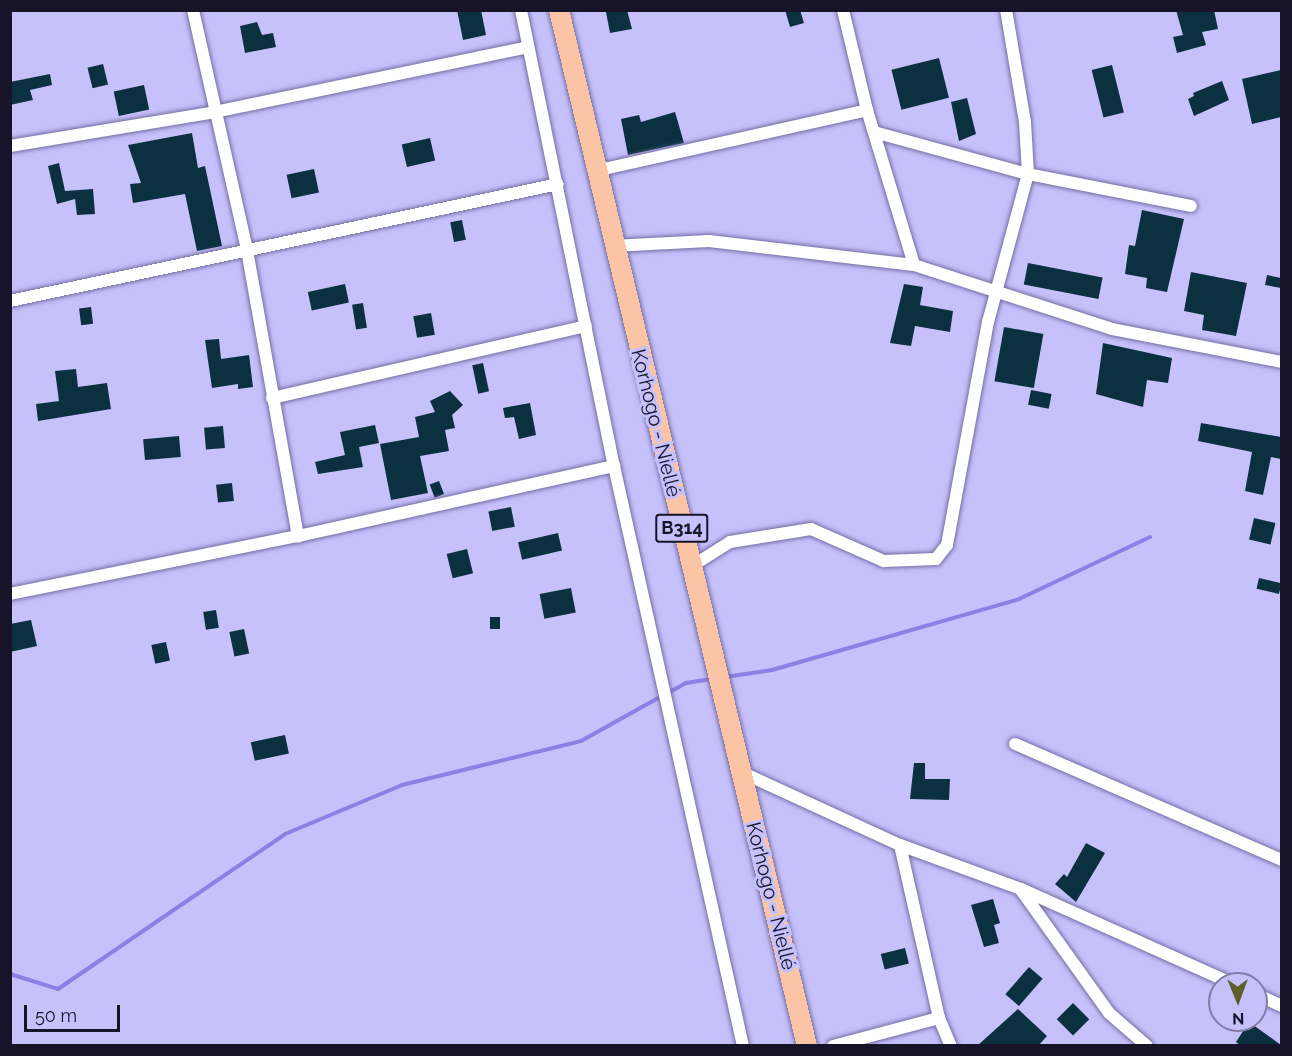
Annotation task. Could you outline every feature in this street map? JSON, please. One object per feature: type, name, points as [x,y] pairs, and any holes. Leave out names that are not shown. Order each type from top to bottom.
[{"type":"main road","name":"Korhogo - Niellé","points":[[559,10],[612,246],[692,566],[807,1046]]},
{"type":"street","points":[[193,10],[247,250],[298,536]]},
{"type":"street","points":[[521,10],[614,466],[743,1046]]},
{"type":"street","points":[[843,10],[867,110],[914,265]]},
{"type":"street","points":[[692,566],[730,542],[811,529],[884,561],[936,559],[947,545],[997,290],[1028,174],[1025,122],[1006,10]]},
{"type":"street","points":[[10,146],[215,112],[528,46]]},
{"type":"street","points":[[595,171],[867,110]]},
{"type":"street","points":[[874,132],[1028,174],[1191,206]]},
{"type":"street","points":[[10,301],[558,184]]},
{"type":"street","points":[[612,246],[709,241],[914,265],[1112,329],[1281,362]]},
{"type":"street","points":[[272,398],[586,326]]},
{"type":"street","points":[[10,594],[298,536],[614,466]]},
{"type":"street","points":[[1015,744],[1281,860]]},
{"type":"street","points":[[741,772],[900,845],[1021,889],[1208,973]]},
{"type":"street","points":[[900,845],[939,1018],[951,1046]]},
{"type":"street","points":[[1021,889],[1109,1013],[1147,1046]]},
{"type":"street","points":[[833,1046],[939,1018]]},
{"type":"building","points":[[457,10],[481,10],[486,35],[463,40]]},
{"type":"building","points":[[627,10],[632,29],[610,33],[606,12]]},
{"type":"building","points":[[785,10],[800,10],[804,23],[790,27]]},
{"type":"building","points":[[1176,10],[1214,10],[1218,29],[1202,32],[1206,45],[1177,53],[1173,37],[1183,35]]},
{"type":"building","points":[[257,22],[262,35],[273,33],[276,47],[245,53],[240,26]]},
{"type":"building","points":[[939,58],[949,98],[901,110],[891,70]]},
{"type":"building","points":[[103,64],[108,84],[93,88],[87,68]]},
{"type":"building","points":[[1112,65],[1124,113],[1103,118],[1092,70]]},
{"type":"building","points":[[1281,70],[1281,117],[1252,124],[1242,79]]},
{"type":"building","points":[[50,74],[52,85],[30,90],[33,100],[10,105],[10,82]]},
{"type":"building","points":[[1222,81],[1229,100],[1194,116],[1188,99],[1194,96],[1193,93]]},
{"type":"building","points":[[144,85],[149,109],[119,116],[114,91]]},
{"type":"building","points":[[967,98],[976,134],[959,141],[951,102]]},
{"type":"building","points":[[675,112],[684,143],[628,155],[621,119],[639,115],[641,122]]},
{"type":"building","points":[[192,133],[198,168],[205,166],[222,246],[197,251],[185,194],[133,203],[130,184],[141,183],[128,145]]},
{"type":"building","points":[[430,138],[435,160],[407,167],[402,145]]},
{"type":"building","points":[[59,163],[65,191],[93,189],[95,214],[77,215],[75,199],[57,204],[48,166]]},
{"type":"building","points":[[314,169],[319,192],[292,198],[287,175]]},
{"type":"building","points":[[1142,210],[1184,219],[1167,292],[1146,288],[1147,278],[1125,274],[1129,245],[1135,246]]},
{"type":"building","points":[[462,220],[466,240],[454,242],[450,222]]},
{"type":"building","points":[[1028,263],[1103,278],[1098,299],[1024,285]]},
{"type":"building","points":[[1191,272],[1247,283],[1236,336],[1202,330],[1204,315],[1184,311]]},
{"type":"building","points":[[1267,275],[1281,278],[1281,288],[1265,285]]},
{"type":"building","points":[[345,284],[349,303],[312,310],[308,292]]},
{"type":"building","points":[[904,284],[923,287],[920,305],[953,311],[950,332],[915,326],[911,346],[890,343]]},
{"type":"building","points":[[363,303],[367,328],[356,329],[352,305]]},
{"type":"building","points":[[91,307],[93,324],[81,325],[79,308]]},
{"type":"building","points":[[431,313],[435,335],[417,338],[413,316]]},
{"type":"building","points":[[1004,327],[1043,334],[1034,388],[994,381]]},
{"type":"building","points":[[219,339],[221,359],[249,355],[253,387],[238,389],[238,384],[212,388],[205,340]]},
{"type":"building","points":[[1103,343],[1172,358],[1168,383],[1147,380],[1143,407],[1096,394]]},
{"type":"building","points":[[483,363],[489,391],[478,394],[472,365]]},
{"type":"building","points":[[76,369],[78,387],[107,383],[111,409],[38,421],[36,404],[59,401],[55,371]]},
{"type":"building","points":[[1031,390],[1052,394],[1049,409],[1028,405]]},
{"type":"building","points":[[450,391],[463,405],[452,415],[455,428],[445,430],[449,451],[420,456],[428,493],[391,500],[380,444],[419,437],[415,417],[435,412],[430,401]]},
{"type":"building","points":[[530,403],[536,435],[519,439],[514,417],[505,418],[503,408]]},
{"type":"building","points":[[1201,423],[1281,437],[1281,459],[1271,457],[1263,495],[1245,491],[1252,452],[1198,441]]},
{"type":"building","points":[[375,425],[379,443],[359,447],[363,467],[318,474],[315,462],[345,455],[340,432]]},
{"type":"building","points":[[223,426],[225,448],[206,450],[204,428]]},
{"type":"building","points":[[179,436],[181,457],[145,460],[143,439]]},
{"type":"building","points":[[439,481],[444,494],[435,498],[430,485]]},
{"type":"building","points":[[232,483],[234,501],[218,503],[216,485]]},
{"type":"building","points":[[511,507],[515,527],[492,531],[488,511]]},
{"type":"building","points":[[1254,518],[1275,523],[1270,544],[1249,539]]},
{"type":"building","points":[[558,533],[562,551],[522,560],[518,542]]},
{"type":"building","points":[[467,549],[473,573],[453,578],[447,554]]},
{"type":"building","points":[[1259,578],[1281,583],[1279,594],[1257,589]]},
{"type":"building","points":[[571,588],[576,613],[544,619],[540,594]]},
{"type":"building","points":[[216,610],[219,628],[206,630],[203,612]]},
{"type":"building","points":[[490,617],[500,617],[500,629],[490,629]]},
{"type":"building","points":[[31,620],[37,646],[10,652],[10,624]]},
{"type":"building","points":[[244,629],[249,653],[235,657],[229,632]]},
{"type":"building","points":[[166,642],[170,661],[155,664],[151,645]]},
{"type":"building","points":[[285,735],[289,754],[255,761],[251,742]]},
{"type":"building","points":[[914,763],[925,763],[925,779],[950,779],[949,800],[910,799]]},
{"type":"building","points":[[1086,843],[1105,853],[1076,902],[1055,884],[1064,874],[1067,877]]},
{"type":"building","points":[[993,899],[1000,923],[994,925],[999,943],[984,947],[971,905]]},
{"type":"building","points":[[905,948],[909,964],[885,970],[881,954]]},
{"type":"building","points":[[1029,967],[1043,979],[1019,1006],[1005,994]]},
{"type":"building","points":[[1073,1003],[1089,1019],[1073,1036],[1057,1019]]},
{"type":"building","points":[[1018,1009],[1047,1036],[1038,1046],[977,1046]]},
{"type":"building","points":[[1242,1032],[1263,1032],[1281,1046],[1241,1046],[1236,1042]]},
{"type":"waterway","points":[[725,677],[772,670],[1019,599],[1150,537]]},
{"type":"waterway","points":[[668,693],[686,683],[712,679]]},
{"type":"waterway","points":[[10,974],[58,989],[285,834],[402,785],[581,741],[662,696]]}]
